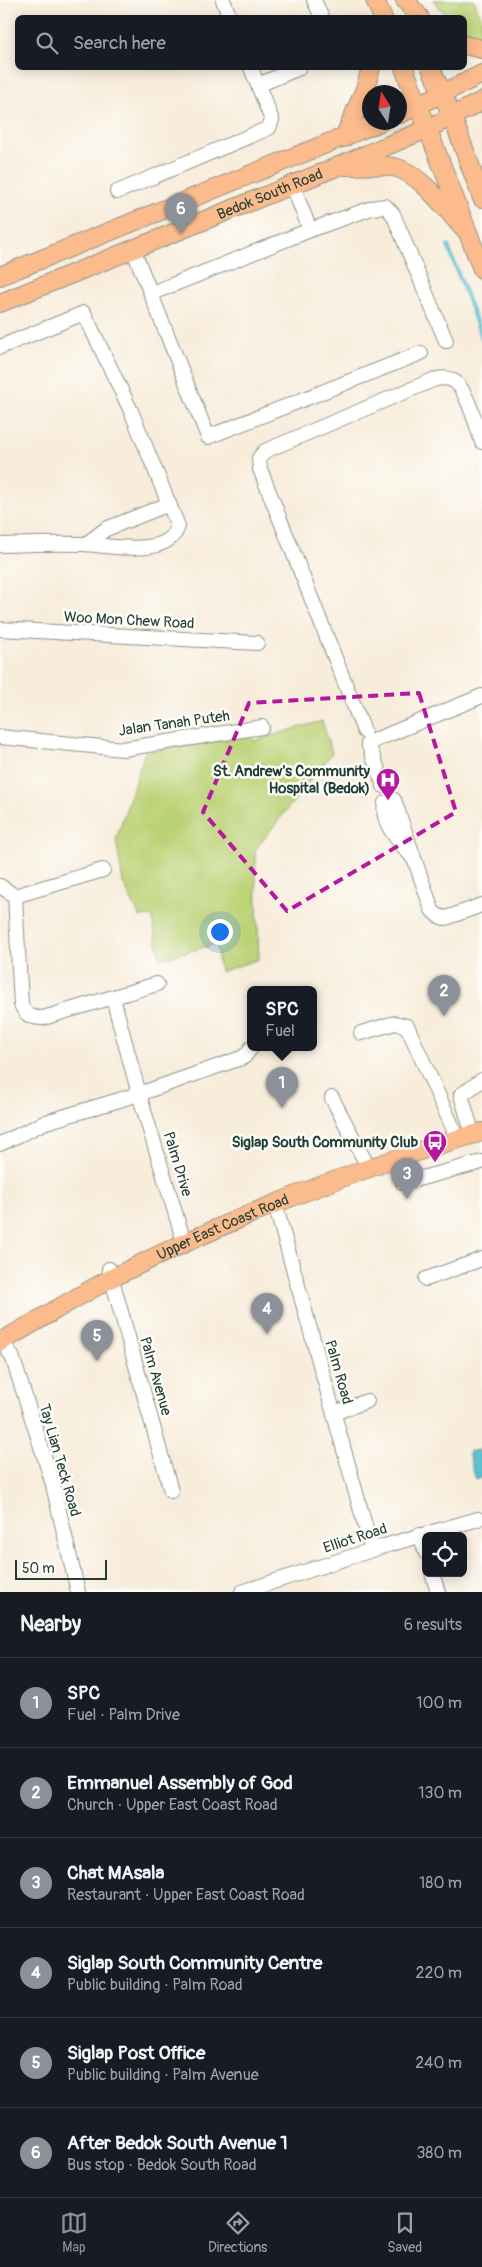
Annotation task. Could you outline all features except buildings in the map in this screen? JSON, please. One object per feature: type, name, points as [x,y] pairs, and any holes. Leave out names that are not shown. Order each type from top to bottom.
[{"type":"main road","points":[[400,0],[407,15]]},
{"type":"main road","points":[[405,0],[418,15]]},
{"type":"main road","points":[[467,46],[482,49]]},
{"type":"main road","points":[[344,138],[366,90],[371,70]]},
{"type":"main road","points":[[405,70],[429,128],[482,269]]},
{"type":"main road","points":[[431,70],[452,116],[482,198]]},
{"type":"main road","points":[[407,111],[482,74]]},
{"type":"main road","name":"Bedok South Road","points":[[0,303],[339,166],[429,128],[482,101]]},
{"type":"main road","name":"Bedok South Road","points":[[0,276],[362,130]]},
{"type":"main road","points":[[339,166],[393,167],[400,169],[422,184],[470,236]]},
{"type":"main road","name":"Upper East Coast Road","points":[[0,1338],[111,1274],[184,1240],[273,1194],[365,1161],[469,1129]]},
{"type":"main road","name":"Upper East Coast Road","points":[[184,1240],[469,1129]]},
{"type":"street","points":[[222,0],[229,15]]},
{"type":"street","points":[[314,0],[321,15]]},
{"type":"street","points":[[117,192],[270,128],[272,120],[252,70]]},
{"type":"street","points":[[258,85],[294,70]]},
{"type":"street","points":[[292,184],[310,230]]},
{"type":"street","points":[[152,294],[310,230],[372,208],[385,206],[393,214],[446,341]]},
{"type":"street","points":[[133,249],[207,436],[210,438],[421,353]]},
{"type":"street","points":[[0,347],[84,313],[131,411],[178,526],[176,532],[158,544],[122,549],[86,544],[0,545]]},
{"type":"street","points":[[364,731],[260,469],[259,458],[265,451],[433,380],[443,378],[452,380],[462,388],[482,442]]},
{"type":"street","points":[[86,544],[106,530],[169,504]]},
{"type":"street","name":"Woo Mon Chew Road","points":[[0,629],[257,643]]},
{"type":"street","points":[[384,786],[368,743],[482,696]]},
{"type":"street","name":"Jalan Tanah Puteh","points":[[0,737],[123,749],[262,727]]},
{"type":"street","points":[[416,860],[432,910],[439,917],[454,916],[482,906]]},
{"type":"street","points":[[15,896],[103,870]]},
{"type":"street","points":[[0,886],[15,896]]},
{"type":"street","points":[[15,896],[22,1004],[28,1016],[43,1018],[157,984]]},
{"type":"street","name":"Palm Drive","points":[[113,998],[139,1094],[184,1240]]},
{"type":"street","points":[[362,1033],[395,1023],[406,1026],[469,1129]]},
{"type":"street","points":[[0,1144],[46,1122],[139,1094],[244,1057],[249,1051]]},
{"type":"street","points":[[469,1129],[461,1095],[482,1080]]},
{"type":"street","points":[[332,1098],[365,1161]]},
{"type":"street","points":[[403,1183],[482,1162]]},
{"type":"street","name":"Palm Road","points":[[275,1204],[372,1550]]},
{"type":"street","points":[[426,1279],[482,1259]]},
{"type":"street","name":"Palm Avenue","points":[[111,1274],[171,1491]]},
{"type":"street","name":"Tay Lian Teck Road","points":[[0,1338],[12,1356],[52,1482],[78,1592]]},
{"type":"street","points":[[334,1414],[367,1401]]},
{"type":"street","name":"Elliot Road","points":[[242,1592],[272,1587],[372,1550],[478,1519]]},
{"type":"street","points":[[420,1535],[422,1541]]},
{"type":"street","points":[[433,1577],[438,1592]]},
{"type":"highlighted area","points":[[419,693],[456,812],[287,911],[203,812],[249,703]]},
{"type":"green space","points":[[433,0],[474,0],[482,19],[482,36],[467,29],[467,15],[446,15]]},
{"type":"green space","points":[[322,721],[332,753],[255,850],[259,959],[220,972],[216,944],[160,959],[152,916],[140,917],[123,883],[116,839],[145,752],[251,735],[253,741]]},
{"type":"water","points":[[478,1450],[482,1465],[482,1478],[476,1480],[468,1452]]},
{"type":"waterway","points":[[448,246],[482,338]]},
{"type":"place","name":"After Bedok South Avenue 1","points":[[181,234]]},
{"type":"place","name":"St. Andrew's Community Hospital (Bedok)","points":[[388,801]]},
{"type":"place","name":"Emmanuel Assembly of God","points":[[444,1016]]},
{"type":"place","name":"SPC","points":[[282,1108]]},
{"type":"place","name":"Siglap South Community Club","points":[[435,1163]]},
{"type":"place","name":"Chat MAsala","points":[[407,1199]]},
{"type":"place","name":"Siglap South Community Centre","points":[[267,1334]]},
{"type":"place","name":"Siglap Post Office","points":[[97,1361]]}]
